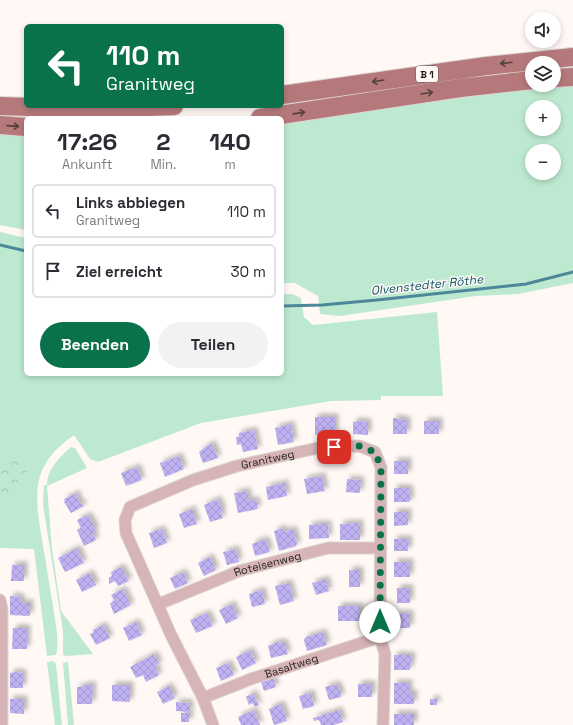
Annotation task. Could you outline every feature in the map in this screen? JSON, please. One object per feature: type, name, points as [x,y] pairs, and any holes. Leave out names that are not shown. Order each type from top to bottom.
[{"type":"main road","name":"B 1","points":[[284,96],[480,66],[573,57]]},
{"type":"main road","points":[[561,78],[573,77]]},
{"type":"main road","name":"B 1","points":[[273,116],[460,88],[525,81]]},
{"type":"main road","points":[[0,106],[24,107]]},
{"type":"main road","points":[[57,108],[115,108]]},
{"type":"main road","points":[[0,125],[24,127]]},
{"type":"street","name":"Granitweg","points":[[213,725],[203,698],[171,635],[159,604],[126,533],[125,520],[130,507],[193,480],[237,466],[322,447],[359,446],[375,452],[381,467],[380,637],[385,654],[383,725]]},
{"type":"street","name":"Roteisenweg","points":[[159,604],[239,571],[328,548],[381,548]]},
{"type":"street","points":[[0,600],[2,609],[2,725]]},
{"type":"street","name":"Basaltweg","points":[[203,698],[251,679],[380,637]]},
{"type":"green space","points":[[573,83],[573,283],[518,294],[476,296],[340,316],[320,314],[318,296],[295,283],[284,283],[284,121],[503,89],[525,87],[525,92],[561,92],[561,84]]},
{"type":"green space","points":[[0,131],[24,133],[24,230],[0,225]]},
{"type":"green space","points":[[0,232],[24,238],[24,376],[284,376],[284,294],[292,294],[301,298],[304,317],[313,325],[437,312],[443,396],[381,396],[381,400],[331,401],[201,423],[98,462],[90,459],[74,435],[60,446],[50,457],[43,469],[37,494],[39,523],[57,637],[56,655],[47,656],[34,549],[0,548]]},
{"type":"green space","points":[[71,447],[75,448],[87,468],[47,486],[52,549],[61,611],[93,654],[66,656],[63,655],[63,631],[43,505],[44,485],[47,485],[49,474],[59,459]]},
{"type":"green space","points":[[4,456],[27,466],[27,483],[8,502],[0,498],[0,457]]},
{"type":"green space","points":[[53,661],[56,664],[62,725],[55,725],[47,662]]},
{"type":"green space","points":[[68,662],[74,725],[68,725],[63,663]]},
{"type":"building","points":[[315,417],[335,417],[335,435],[315,435]]},
{"type":"building","points":[[393,418],[407,420],[407,434],[393,434]]},
{"type":"building","points":[[424,421],[439,421],[439,434],[424,434]]},
{"type":"building","points":[[353,422],[368,422],[368,435],[353,434]]},
{"type":"building","points":[[291,424],[294,442],[278,445],[275,428]]},
{"type":"building","points":[[254,430],[258,449],[243,452],[241,444],[237,445],[236,437],[239,437],[239,433]]},
{"type":"building","points":[[210,444],[213,445],[218,458],[203,463],[199,452]]},
{"type":"building","points":[[179,456],[184,469],[165,477],[160,463]]},
{"type":"building","points":[[394,461],[408,461],[408,474],[394,474]]},
{"type":"building","points":[[137,467],[142,480],[126,486],[121,473]]},
{"type":"building","points":[[322,476],[325,491],[307,494],[304,479]]},
{"type":"building","points":[[347,479],[361,480],[360,493],[346,492]]},
{"type":"building","points":[[285,483],[287,496],[268,500],[266,487]]},
{"type":"building","points":[[394,488],[409,488],[411,500],[409,502],[394,502]]},
{"type":"building","points":[[247,491],[249,501],[256,500],[258,509],[238,513],[234,493]]},
{"type":"building","points":[[76,493],[80,504],[82,503],[84,506],[71,513],[64,502],[64,499]]},
{"type":"building","points":[[218,499],[223,512],[221,513],[223,518],[210,522],[204,505]]},
{"type":"building","points":[[192,509],[197,524],[184,528],[179,514]]},
{"type":"building","points":[[394,512],[408,512],[408,525],[394,526]]},
{"type":"building","points":[[88,515],[96,530],[93,532],[96,540],[84,546],[77,530],[81,528],[77,520]]},
{"type":"building","points":[[328,524],[329,538],[309,539],[309,525]]},
{"type":"building","points":[[340,524],[360,524],[360,540],[340,540]]},
{"type":"building","points":[[283,528],[284,532],[293,529],[297,543],[296,546],[279,551],[274,531]]},
{"type":"building","points":[[162,529],[167,543],[154,548],[149,533]]},
{"type":"building","points":[[394,539],[408,539],[408,551],[394,551]]},
{"type":"building","points":[[266,540],[270,552],[255,556],[252,544]]},
{"type":"building","points":[[77,548],[84,563],[65,572],[58,558]]},
{"type":"building","points":[[236,549],[239,562],[227,565],[223,552]]},
{"type":"building","points":[[210,557],[216,570],[204,576],[198,563]]},
{"type":"building","points":[[394,562],[410,562],[410,577],[394,577]]},
{"type":"building","points":[[12,565],[24,565],[24,581],[11,581]]},
{"type":"building","points":[[121,567],[129,581],[118,586],[115,581],[109,584],[109,578],[112,576],[111,572]]},
{"type":"building","points":[[349,570],[360,570],[360,587],[349,587]]},
{"type":"building","points":[[183,572],[188,583],[175,589],[170,578]]},
{"type":"building","points":[[90,573],[96,585],[82,592],[76,580]]},
{"type":"building","points":[[326,579],[329,591],[316,595],[312,583]]},
{"type":"building","points":[[289,583],[294,601],[280,605],[275,586]]},
{"type":"building","points":[[397,588],[410,588],[410,603],[397,603]]},
{"type":"building","points":[[123,589],[131,605],[114,614],[110,604],[114,600],[111,595]]},
{"type":"building","points":[[262,590],[265,604],[252,607],[249,594]]},
{"type":"building","points":[[10,596],[21,597],[21,603],[30,603],[30,616],[10,615]]},
{"type":"building","points":[[232,604],[238,618],[226,624],[219,610]]},
{"type":"building","points":[[338,606],[360,606],[360,621],[338,621]]},
{"type":"building","points":[[207,613],[213,626],[196,633],[190,620]]},
{"type":"building","points":[[396,614],[410,614],[410,628],[396,628]]},
{"type":"building","points":[[136,622],[142,635],[129,641],[123,628]]},
{"type":"building","points":[[103,625],[110,638],[96,645],[90,634],[94,632],[93,630]]},
{"type":"building","points":[[13,628],[27,628],[27,649],[12,649]]},
{"type":"building","points":[[323,632],[327,645],[307,651],[304,640],[306,637]]},
{"type":"building","points":[[278,642],[284,642],[288,654],[271,658],[268,646]]},
{"type":"building","points":[[250,650],[256,663],[242,670],[236,657]]},
{"type":"building","points":[[154,654],[159,664],[155,666],[159,675],[146,682],[143,675],[136,678],[130,667]]},
{"type":"building","points":[[394,655],[410,655],[412,657],[410,670],[394,670]]},
{"type":"building","points":[[228,663],[234,675],[221,681],[216,668]]},
{"type":"building","points":[[10,673],[23,673],[23,688],[10,688]]},
{"type":"building","points":[[273,678],[276,687],[264,691],[261,682]]},
{"type":"building","points":[[394,683],[409,683],[409,693],[414,693],[414,704],[394,704]]},
{"type":"building","points":[[337,684],[341,697],[329,700],[325,687]]},
{"type":"building","points":[[358,684],[372,684],[372,697],[358,697]]},
{"type":"building","points":[[85,685],[93,685],[92,704],[77,704],[77,687],[82,687]]},
{"type":"building","points":[[112,685],[130,685],[130,702],[112,701]]},
{"type":"building","points":[[169,686],[175,698],[163,704],[157,692]]},
{"type":"building","points":[[253,693],[259,705],[255,707],[253,703],[249,705],[246,697]]},
{"type":"building","points":[[311,693],[314,706],[303,709],[299,696]]},
{"type":"building","points":[[10,699],[24,699],[24,714],[10,713]]},
{"type":"building","points":[[430,699],[437,699],[437,705],[430,705]]},
{"type":"building","points":[[176,702],[190,703],[190,712],[176,711]]},
{"type":"building","points":[[277,705],[282,705],[287,721],[274,725],[269,709]]},
{"type":"building","points":[[254,710],[260,725],[241,725],[238,717]]},
{"type":"building","points":[[339,710],[343,722],[334,725],[321,725],[319,720],[314,721],[313,718]]},
{"type":"building","points":[[181,713],[190,713],[189,722],[181,722]]},
{"type":"building","points":[[394,714],[414,714],[414,725],[394,725]]},
{"type":"waterway","name":"Olvenstedter Röthe","points":[[0,245],[24,251]]},
{"type":"waterway","name":"Olvenstedter Röthe","points":[[284,306],[322,305],[526,284],[573,272]]},
{"type":"route","points":[[334,447],[359,446],[375,452],[381,467],[380,622]]}]
